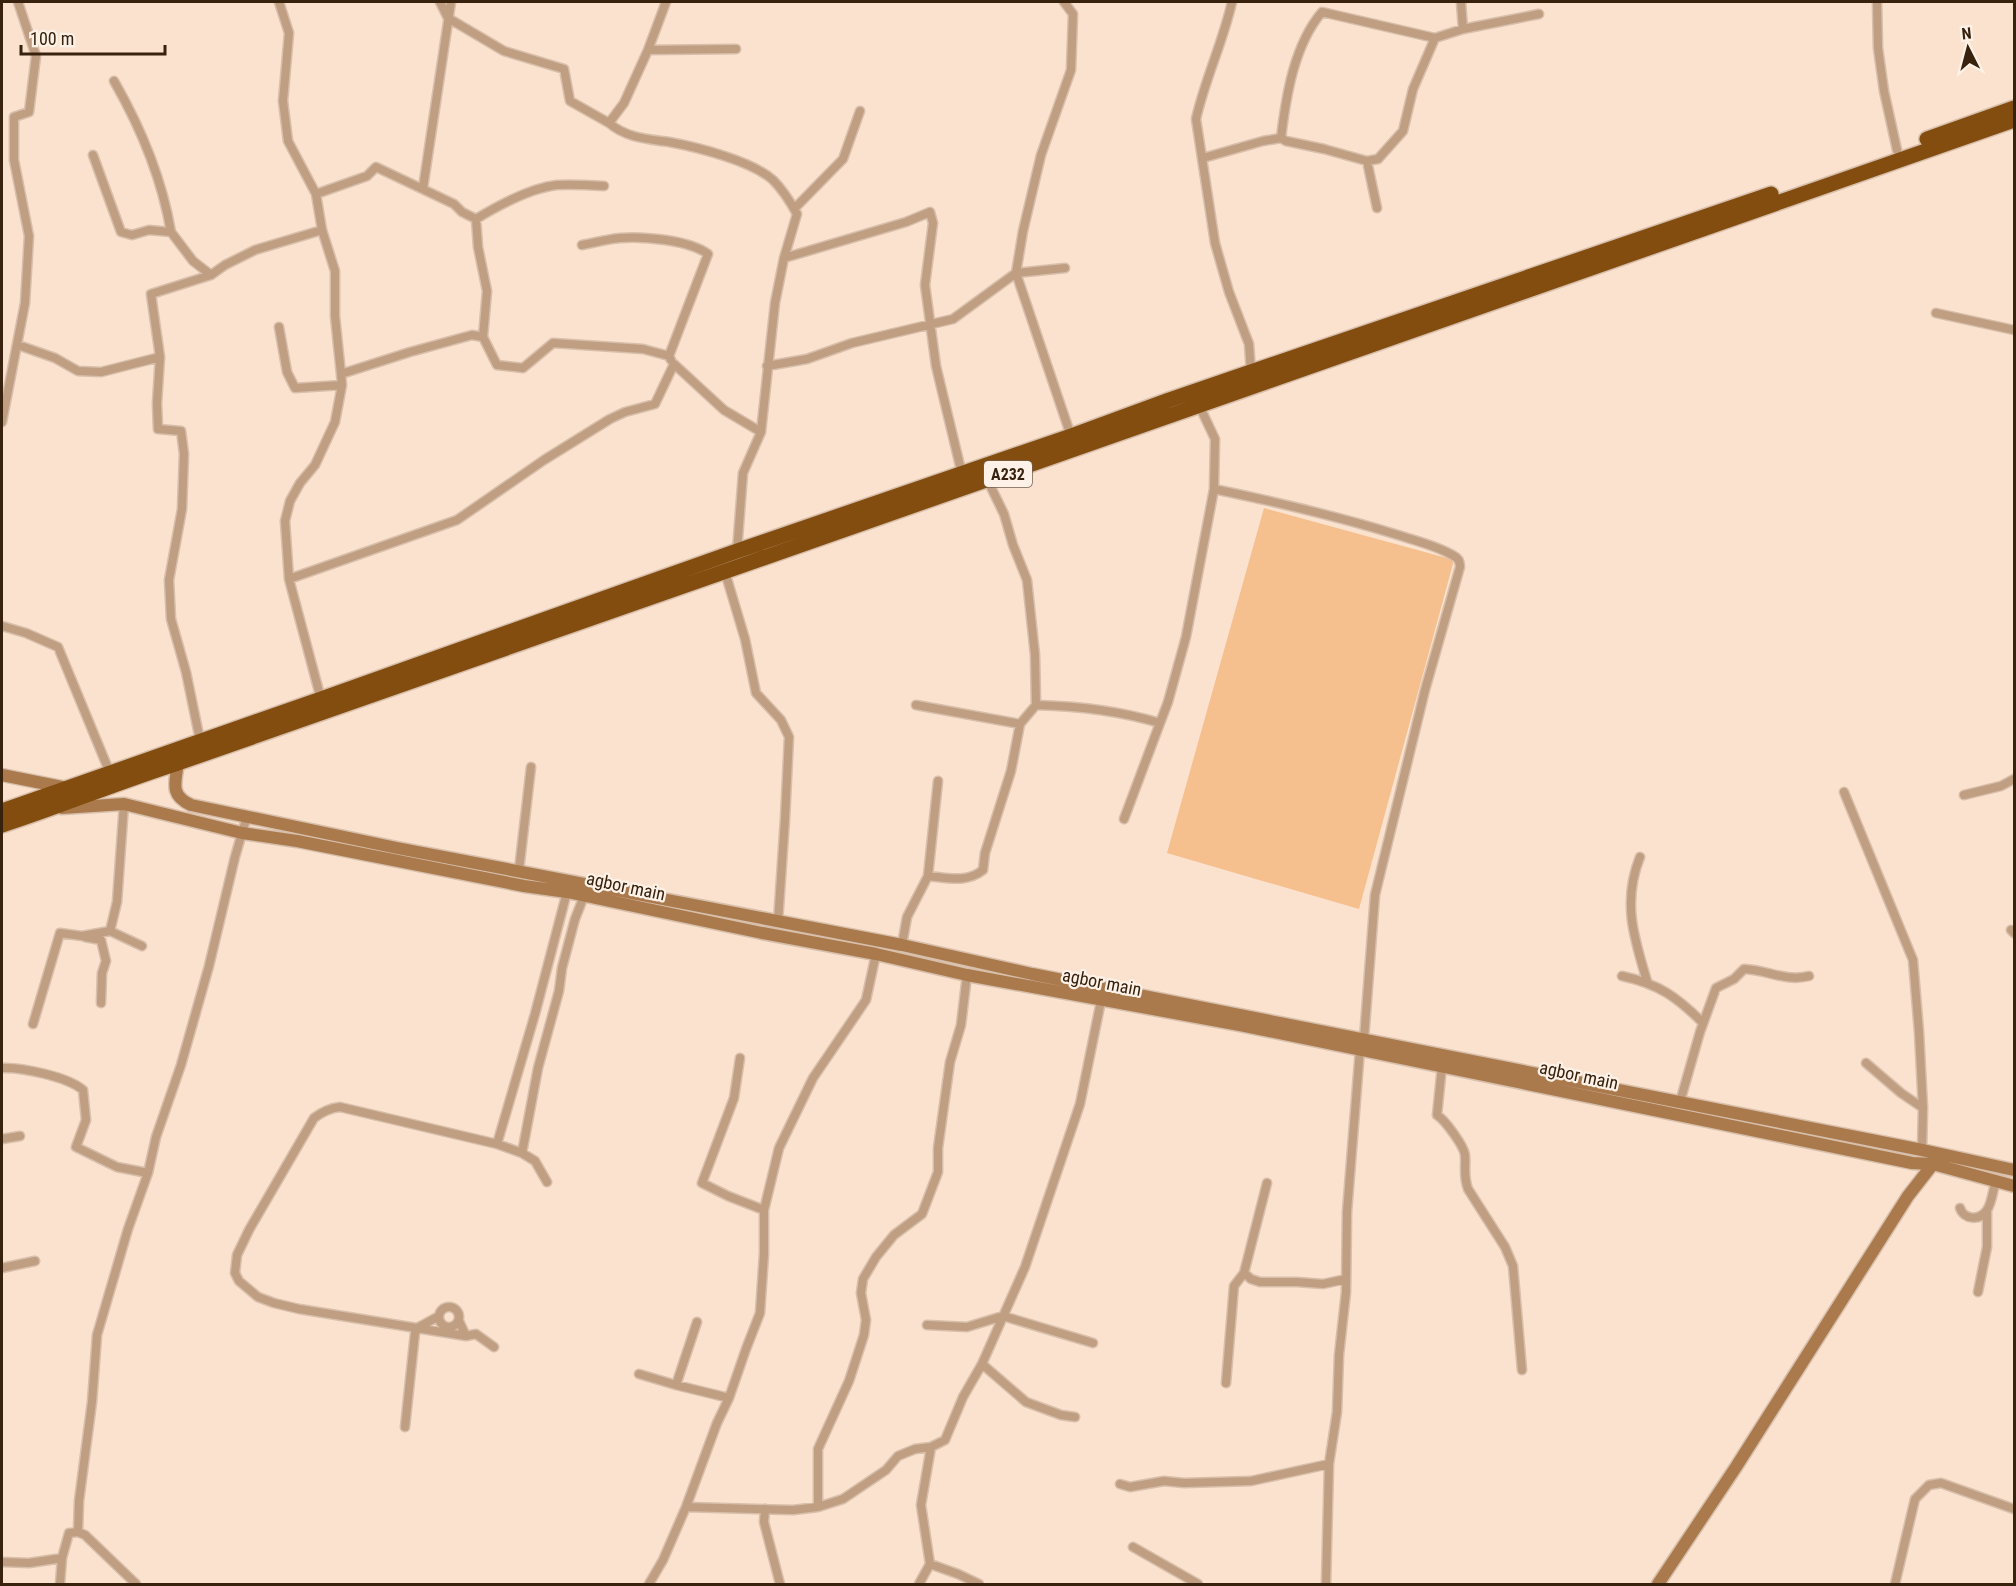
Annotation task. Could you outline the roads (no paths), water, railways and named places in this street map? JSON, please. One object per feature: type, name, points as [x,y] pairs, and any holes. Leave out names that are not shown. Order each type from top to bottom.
[{"type":"highway","name":"A232","points":[[2,810],[962,474],[985,474],[1071,436],[2014,108]]},
{"type":"highway","name":"A232","points":[[2,825],[52,809],[119,782],[178,764],[725,572],[985,474],[1199,405],[2014,120]]},
{"type":"main road","name":"agbor main","points":[[178,764],[175,790],[179,798],[191,805],[397,848],[902,945],[1362,1044],[1442,1066],[1798,1132],[1922,1150],[2014,1170]]},
{"type":"main road","points":[[2,775],[67,788]]},
{"type":"main road","name":"agbor main","points":[[52,809],[124,804],[242,833],[297,841],[524,886],[567,892],[1101,1001],[1362,1044],[1680,1102],[1912,1163],[1933,1164],[2014,1186]]},
{"type":"main road","points":[[1659,1584],[1908,1196],[1933,1164]]},
{"type":"street","points":[[2,422],[25,303],[29,236],[14,160],[14,117],[29,112],[36,57],[18,2]]},
{"type":"street","points":[[279,2],[289,33],[283,101],[288,141],[316,194],[322,230],[334,271],[335,316],[342,385],[335,422],[315,465],[300,483],[290,501],[285,521],[289,579],[321,699]]},
{"type":"street","points":[[440,2],[448,18],[504,51],[564,69],[570,100],[609,123],[617,131],[632,136],[698,147],[754,169],[772,180],[798,214],[784,258],[775,303],[761,432],[743,473],[737,551]]},
{"type":"street","points":[[423,188],[451,2]]},
{"type":"street","points":[[609,123],[624,103],[648,50],[666,2]]},
{"type":"street","points":[[1065,2],[1073,14],[1071,70],[1041,156],[1023,231],[1016,273],[1071,436]]},
{"type":"street","points":[[1232,2],[1196,119],[1215,243],[1229,292],[1249,344],[1251,372]]},
{"type":"street","points":[[1461,2],[1463,29]]},
{"type":"street","points":[[1877,2],[1878,48],[1884,91],[1897,150]]},
{"type":"street","points":[[1281,138],[1290,85],[1300,49],[1313,22],[1322,12],[1435,38],[1463,29],[1539,14]]},
{"type":"street","points":[[1203,158],[1281,138],[1367,161],[1378,159],[1403,131],[1413,89],[1435,38]]},
{"type":"street","points":[[648,50],[736,49]]},
{"type":"street","points":[[114,81],[133,114],[166,200],[171,232],[193,261],[211,275]]},
{"type":"street","points":[[794,208],[843,159],[860,111]]},
{"type":"street","points":[[93,155],[121,232],[132,235],[149,230],[171,232]]},
{"type":"street","points":[[1367,161],[1377,208]]},
{"type":"street","points":[[316,194],[367,176],[376,167],[454,204],[462,212],[476,219]]},
{"type":"street","points":[[476,219],[529,193],[555,185],[604,186]]},
{"type":"street","points":[[784,258],[906,222],[930,212],[933,224],[925,285],[936,366],[962,474]]},
{"type":"street","points":[[476,219],[478,247],[487,291],[483,337],[497,365],[523,368],[553,343],[644,349],[672,360],[724,410],[761,432]]},
{"type":"street","points":[[200,740],[186,672],[171,619],[169,580],[182,509],[184,454],[181,430],[158,429],[160,357],[151,294],[211,275],[255,250],[322,230]]},
{"type":"street","points":[[289,579],[457,520],[544,460],[610,419],[625,412],[655,404],[708,254],[699,247],[654,238],[619,238],[582,245]]},
{"type":"street","points":[[767,366],[807,359],[852,343],[953,319],[1016,273],[1065,268]]},
{"type":"street","points":[[1936,313],[2014,330]]},
{"type":"street","points":[[279,327],[287,372],[295,388],[342,385]]},
{"type":"street","points":[[341,374],[472,334],[483,337]]},
{"type":"street","points":[[18,345],[55,358],[78,371],[101,372],[160,357]]},
{"type":"street","points":[[1124,819],[1168,702],[1186,637],[1214,489],[1215,439],[1199,405]]},
{"type":"street","points":[[928,876],[973,878],[983,870],[985,854],[1011,771],[1020,724],[1036,705],[1035,655],[1028,580],[1013,545],[1004,514],[985,474]]},
{"type":"street","points":[[1214,489],[1284,503],[1367,525],[1456,556],[1460,561],[1425,690],[1375,895],[1347,1212],[1346,1279],[1337,1412],[1329,1464],[1326,1584]]},
{"type":"street","points":[[725,572],[745,639],[756,693],[781,720],[789,737],[778,922]]},
{"type":"street","points":[[2,626],[26,633],[58,647],[110,773]]},
{"type":"street","points":[[916,705],[1020,724]]},
{"type":"street","points":[[1036,705],[1131,714],[1160,723]]},
{"type":"street","points":[[519,870],[531,767]]},
{"type":"street","points":[[1964,795],[2001,786],[2014,778]]},
{"type":"street","points":[[902,945],[907,917],[928,876],[938,782]]},
{"type":"street","points":[[1844,792],[1913,960],[1923,1108],[1922,1150]]},
{"type":"street","points":[[110,931],[117,902],[124,804]]},
{"type":"street","points":[[78,1532],[79,1501],[92,1402],[97,1335],[128,1229],[148,1173],[156,1137],[181,1065],[247,816]]},
{"type":"street","points":[[1640,857],[1630,888],[1630,908],[1632,929],[1647,981]]},
{"type":"street","points":[[497,1144],[535,1014],[567,892]]},
{"type":"street","points":[[522,1153],[538,1068],[562,968],[575,919],[584,896]]},
{"type":"street","points":[[82,936],[110,931],[142,946]]},
{"type":"street","points":[[33,1024],[60,933],[100,939],[106,961],[102,973],[101,1003]]},
{"type":"street","points":[[649,1584],[663,1560],[686,1507],[760,1313],[764,1210],[779,1148],[813,1078],[866,1000],[876,954]]},
{"type":"street","points":[[1680,1102],[1703,1023],[1716,988],[1734,979],[1744,969],[1765,972],[1787,979],[1809,976]]},
{"type":"street","points":[[818,1507],[819,1449],[849,1382],[864,1335],[866,1320],[861,1293],[863,1279],[876,1257],[894,1235],[922,1214],[938,1172],[938,1148],[950,1062],[961,1025],[967,975]]},
{"type":"street","points":[[1622,976],[1647,981],[1686,1006],[1703,1023]]},
{"type":"street","points":[[686,1507],[793,1510],[818,1507],[843,1499],[886,1470],[898,1456],[915,1449],[932,1447],[945,1440],[1025,1267],[1080,1104],[1101,1001]]},
{"type":"street","points":[[740,1058],[734,1098],[702,1183],[764,1210]]},
{"type":"street","points":[[1866,1063],[1901,1094],[1923,1108]]},
{"type":"street","points":[[1442,1066],[1437,1115],[1444,1119],[1462,1146],[1465,1155],[1464,1179],[1468,1189],[1505,1247],[1513,1266],[1522,1370]]},
{"type":"street","points":[[2,1068],[12,1067],[51,1075],[75,1083],[84,1090],[86,1104],[86,1120],[76,1147],[117,1167],[148,1173]]},
{"type":"street","points":[[494,1347],[476,1334],[466,1336],[299,1309],[265,1300],[250,1292],[239,1281],[235,1273],[237,1255],[314,1118],[333,1108],[340,1107],[497,1144],[522,1153],[535,1161],[548,1182]]},
{"type":"street","points":[[2,1139],[20,1136]]},
{"type":"street","points":[[1978,1292],[1987,1247],[1987,1210],[1996,1181]]},
{"type":"street","points":[[1226,1383],[1234,1286],[1244,1273],[1267,1183]]},
{"type":"street","points":[[1960,1208],[1965,1216],[1971,1218],[1981,1216],[1987,1210]]},
{"type":"street","points":[[2,1268],[35,1261]]},
{"type":"street","points":[[1244,1273],[1251,1280],[1260,1282],[1323,1284],[1346,1279]]},
{"type":"street","points":[[405,1427],[415,1333],[419,1327],[440,1316],[444,1309],[451,1308],[459,1313],[459,1321],[466,1336]]},
{"type":"street","points":[[440,1316],[441,1323],[447,1327],[454,1326],[459,1321]]},
{"type":"street","points":[[927,1325],[968,1327],[1003,1316],[1094,1343]]},
{"type":"street","points":[[676,1385],[697,1322]]},
{"type":"street","points":[[982,1364],[1026,1402],[1061,1415],[1075,1417]]},
{"type":"street","points":[[639,1374],[729,1398]]},
{"type":"street","points":[[919,1584],[930,1564],[921,1504],[932,1447]]},
{"type":"street","points":[[1120,1484],[1130,1487],[1164,1480],[1184,1483],[1251,1481],[1329,1464]]},
{"type":"street","points":[[1895,1584],[1915,1499],[1929,1485],[1941,1483],[2014,1509]]},
{"type":"street","points":[[765,1509],[764,1522],[780,1584]]},
{"type":"street","points":[[60,1584],[62,1558],[69,1533],[78,1532],[136,1584]]},
{"type":"street","points":[[1133,1547],[1198,1584]]},
{"type":"street","points":[[2,1562],[29,1563],[62,1558]]},
{"type":"street","points":[[930,1564],[979,1584]]}]
